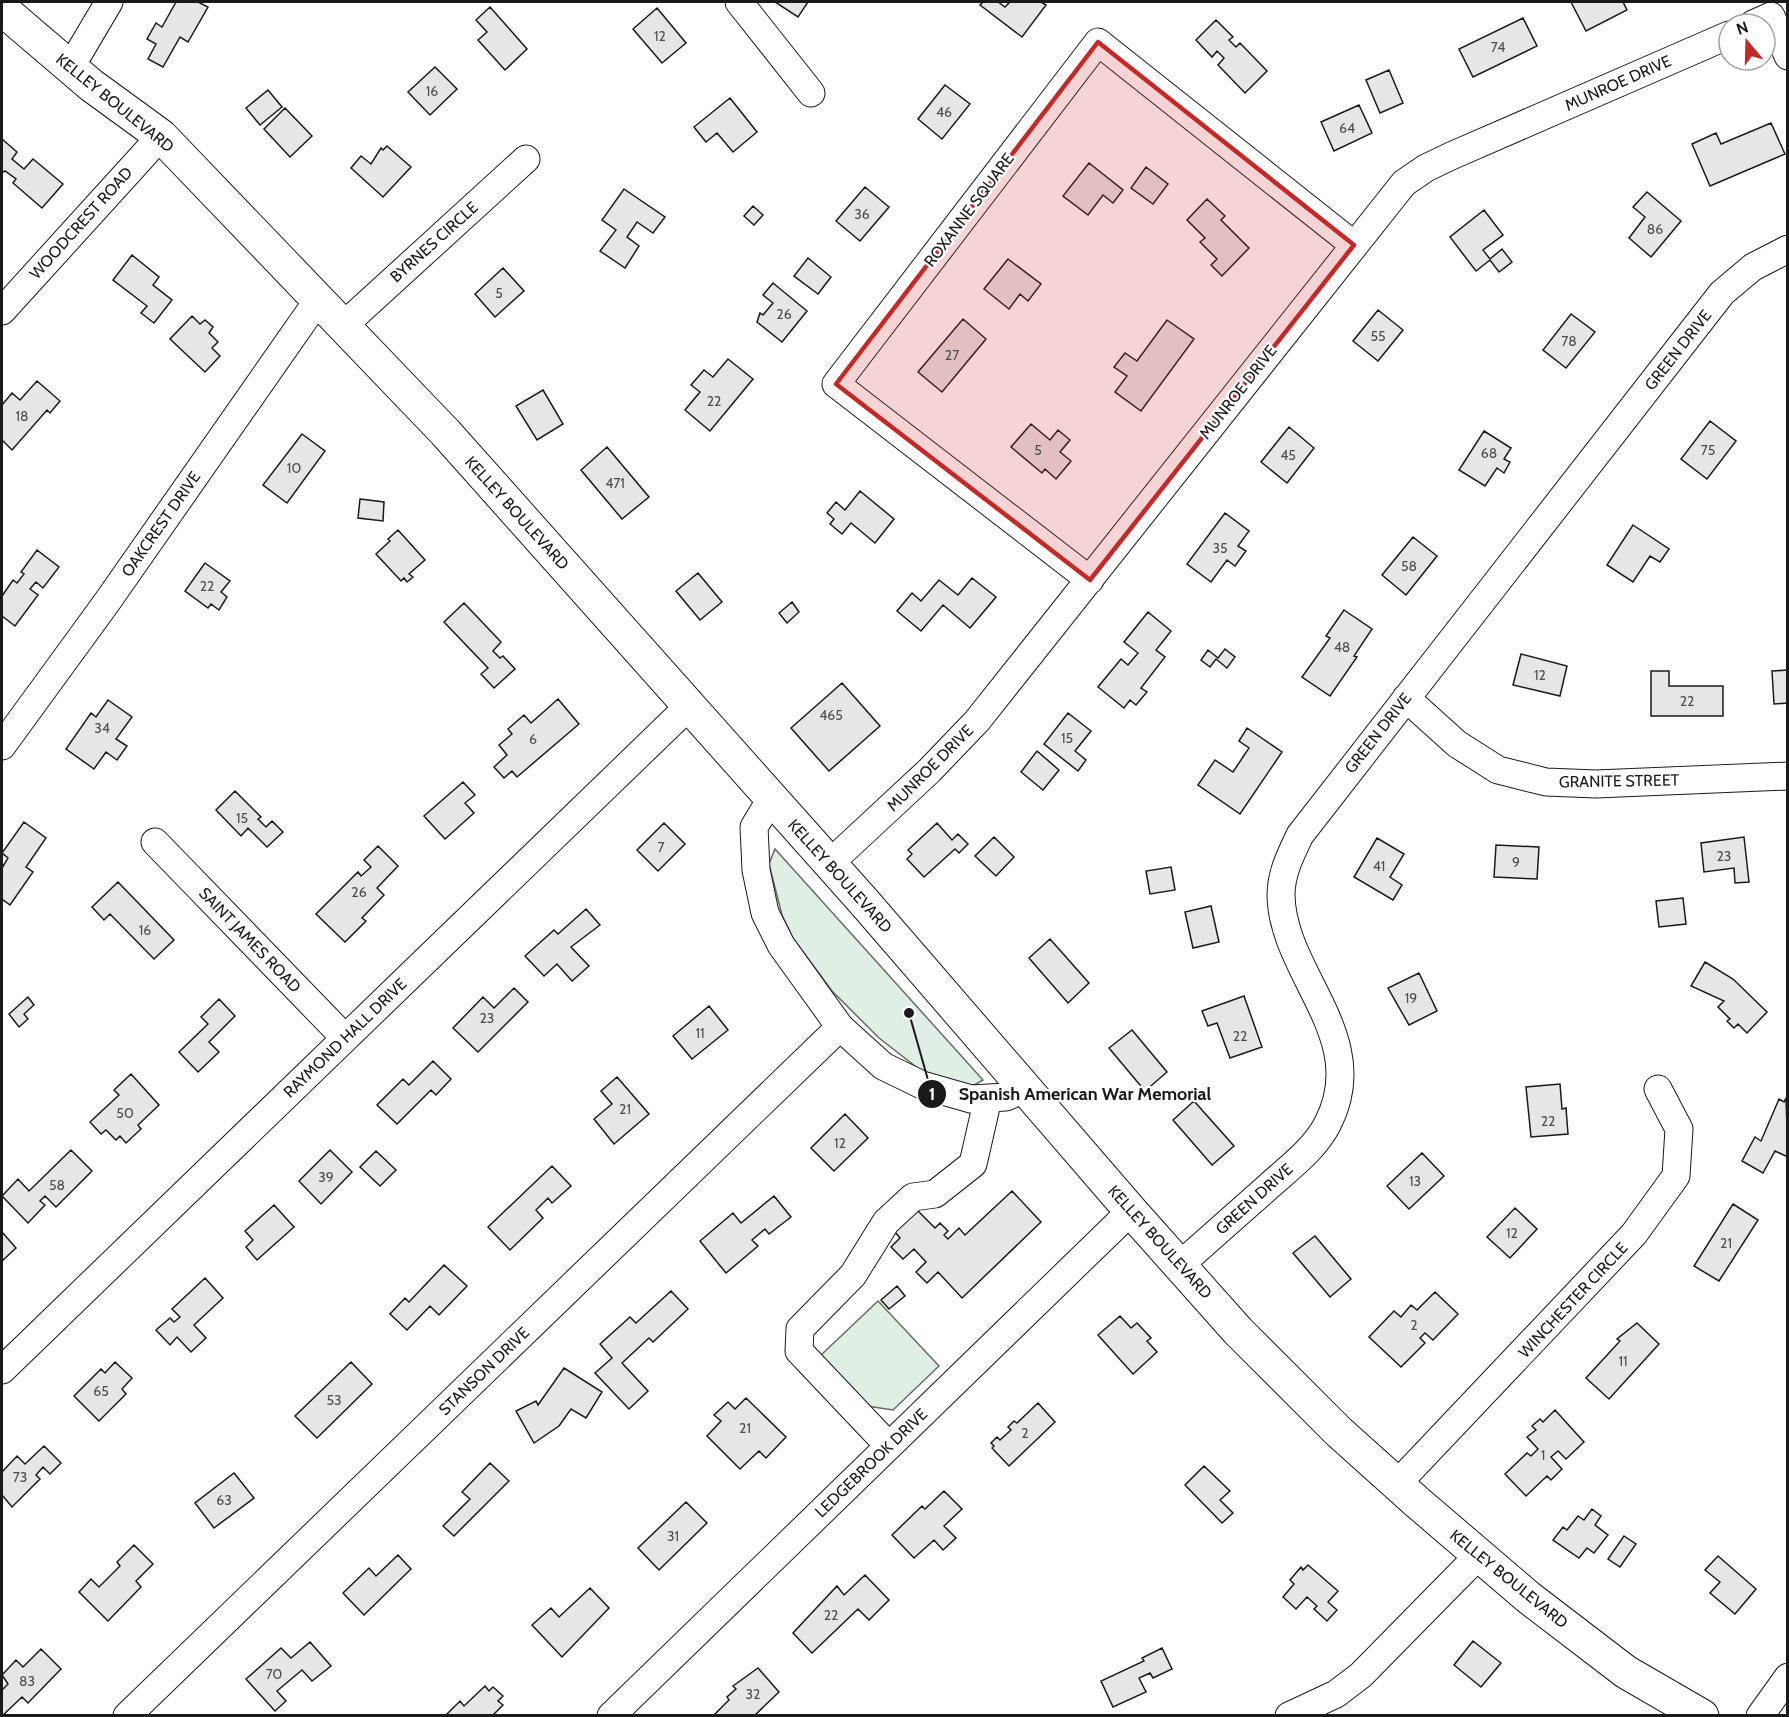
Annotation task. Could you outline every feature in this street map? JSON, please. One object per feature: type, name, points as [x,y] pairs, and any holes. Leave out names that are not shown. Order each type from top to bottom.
[{"type":"main road","name":"KELLEY BOULEVARD","points":[[2,9],[70,68],[161,136],[445,432],[829,864],[1131,1211],[1239,1330],[1339,1432],[1479,1555],[1626,1672],[1702,1716]]},
{"type":"street","points":[[70,68],[109,2]]},
{"type":"street","points":[[739,2],[811,93]]},
{"type":"street","name":"MUNROE DRIVE","points":[[829,864],[929,771],[977,721],[1404,183],[1426,168],[1717,39]]},
{"type":"street","points":[[1777,41],[1788,56]]},
{"type":"street","name":"ROXANNE SQUARE","points":[[1090,580],[836,384],[1098,42],[1354,245]]},
{"type":"street","name":"WOODCREST ROAD","points":[[2,311],[161,136]]},
{"type":"street","name":"BYRNES CIRCLE","points":[[343,326],[526,159]]},
{"type":"street","name":"GREEN DRIVE","points":[[1181,1264],[1307,1152],[1329,1122],[1340,1080],[1338,1058],[1322,1006],[1288,931],[1281,894],[1284,873],[1300,835],[1722,293],[1753,267],[1788,249]]},
{"type":"street","name":"OAKCREST DRIVE","points":[[2,746],[318,300]]},
{"type":"street","name":"GRANITE STREET","points":[[1406,698],[1457,744],[1498,770],[1546,782],[1596,784],[1788,776]]},
{"type":"street","name":"RAYMOND HALL DRIVE","points":[[2,1371],[689,706]]},
{"type":"street","points":[[771,799],[754,827],[756,870],[765,913],[781,945],[840,1026],[883,1066],[922,1085],[971,1099],[1006,1097],[1026,1088]]},
{"type":"street","name":"SAINT JAMES ROAD","points":[[155,842],[345,1038]]},
{"type":"street","name":"STANSON DRIVE","points":[[127,1716],[840,1026]]},
{"type":"street","name":"WINCHESTER CIRCLE","points":[[1397,1484],[1635,1234],[1676,1176],[1679,1129],[1658,1089]]},
{"type":"street","points":[[889,1446],[799,1351],[800,1329],[853,1275],[886,1222],[913,1197],[935,1194],[973,1164],[988,1098]]},
{"type":"street","name":"LEDGEBROOK DRIVE","points":[[611,1716],[1131,1211]]},
{"type":"street","points":[[1289,1716],[1336,1694],[1361,1676],[1479,1555]]},
{"type":"street","points":[[1760,1716],[1788,1677]]},
{"type":"highlighted area","points":[[1098,42],[1354,245],[1090,580],[836,384]]},
{"type":"green space","points":[[775,849],[983,1080],[969,1088],[928,1076],[879,1038],[832,991],[793,938],[782,915],[769,864]]},
{"type":"green space","points":[[878,1301],[939,1366],[893,1410],[867,1406],[820,1356]]},
{"type":"building","points":[[176,2],[198,2],[208,7],[188,42],[180,37],[163,67],[148,59],[156,44],[147,39],[156,23],[162,27]]},
{"type":"building","points":[[775,2],[808,2],[798,17]]},
{"type":"building","points":[[983,2],[998,2],[1005,7],[1010,2],[1041,2],[1046,5],[1022,37],[980,5]]},
{"type":"building","points":[[1571,2],[1623,2],[1627,10],[1586,31]]},
{"type":"building","points":[[490,7],[527,49],[505,70],[478,40],[487,32],[476,20]]},
{"type":"building","points":[[657,8],[686,43],[662,63],[633,29]]},
{"type":"building","points":[[1523,18],[1537,46],[1473,77],[1459,49]]},
{"type":"building","points":[[1216,20],[1233,37],[1229,40],[1236,47],[1240,43],[1267,71],[1245,93],[1218,65],[1224,58],[1217,51],[1212,57],[1196,40]]},
{"type":"building","points":[[435,67],[457,89],[430,115],[408,92]]},
{"type":"building","points":[[1389,70],[1403,103],[1380,113],[1366,80]]},
{"type":"building","points":[[945,85],[970,104],[942,139],[918,119]]},
{"type":"building","points":[[268,90],[282,107],[260,125],[246,108]]},
{"type":"building","points":[[730,98],[757,132],[733,152],[717,133],[706,142],[694,127]]},
{"type":"building","points":[[1359,105],[1372,133],[1334,151],[1321,122]]},
{"type":"building","points":[[285,108],[312,136],[290,157],[264,129]]},
{"type":"building","points":[[1771,123],[1785,154],[1710,186],[1692,144],[1716,133],[1721,144]]},
{"type":"building","points":[[2,139],[17,152],[12,159],[24,169],[33,159],[63,184],[42,208],[13,183],[16,179],[5,171],[2,173]]},
{"type":"building","points":[[387,146],[411,167],[383,197],[351,168],[361,156],[371,164],[381,148],[383,150]]},
{"type":"building","points":[[1089,163],[1123,190],[1113,203],[1103,195],[1088,215],[1063,196]]},
{"type":"building","points":[[1146,167],[1168,184],[1153,204],[1131,188]]},
{"type":"building","points":[[865,187],[889,207],[860,241],[836,221]]},
{"type":"building","points":[[624,189],[665,217],[653,233],[637,222],[627,237],[639,246],[625,268],[600,251],[616,230],[602,220]]},
{"type":"building","points":[[1647,192],[1681,221],[1651,257],[1629,238],[1645,217],[1633,207]]},
{"type":"building","points":[[1207,199],[1225,216],[1221,220],[1249,248],[1222,276],[1211,265],[1217,259],[1200,242],[1205,238],[1187,220]]},
{"type":"building","points":[[753,206],[763,215],[754,225],[744,216]]},
{"type":"building","points":[[1484,210],[1503,235],[1483,250],[1490,259],[1502,249],[1512,262],[1499,272],[1490,260],[1476,271],[1450,237]]},
{"type":"building","points":[[132,255],[159,277],[153,285],[172,300],[154,323],[141,313],[147,306],[113,280]]},
{"type":"building","points":[[808,258],[831,277],[818,294],[794,276]]},
{"type":"building","points":[[1008,259],[1041,284],[1028,301],[1020,294],[1009,309],[984,289]]},
{"type":"building","points":[[503,268],[524,291],[495,317],[475,294]]},
{"type":"building","points":[[773,283],[807,311],[782,342],[757,322],[760,313],[763,315],[773,303],[763,295]]},
{"type":"building","points":[[1378,310],[1403,330],[1378,361],[1353,341]]},
{"type":"building","points":[[1571,314],[1595,332],[1566,368],[1543,350]]},
{"type":"building","points":[[192,316],[200,324],[205,320],[213,327],[209,333],[218,342],[212,348],[220,356],[205,372],[170,339]]},
{"type":"building","points":[[963,319],[986,339],[942,392],[918,372]]},
{"type":"building","points":[[1167,320],[1194,339],[1141,411],[1115,392],[1127,376],[1114,367],[1125,353],[1137,361]]},
{"type":"building","points":[[728,359],[753,379],[710,431],[685,410],[700,392],[691,385],[704,370],[713,377]]},
{"type":"building","points":[[37,381],[60,401],[50,413],[47,410],[12,450],[2,440],[2,405],[12,393],[20,400]]},
{"type":"building","points":[[543,390],[563,424],[537,440],[516,406]]},
{"type":"building","points":[[1710,421],[1736,441],[1707,479],[1681,459]]},
{"type":"building","points":[[1031,424],[1050,440],[1058,430],[1070,440],[1060,452],[1071,461],[1056,479],[1045,469],[1042,473],[1011,447]]},
{"type":"building","points":[[1289,427],[1314,448],[1287,483],[1261,462]]},
{"type":"building","points":[[1484,431],[1511,448],[1504,459],[1510,462],[1504,473],[1497,468],[1485,486],[1459,470]]},
{"type":"building","points":[[302,434],[325,451],[287,503],[263,485]]},
{"type":"building","points":[[607,447],[649,497],[622,519],[581,470]]},
{"type":"building","points":[[860,491],[894,519],[875,543],[851,523],[842,534],[830,524],[834,519],[827,513],[836,502],[845,510]]},
{"type":"building","points":[[360,499],[384,502],[383,521],[358,518]]},
{"type":"building","points":[[1225,513],[1249,531],[1238,546],[1246,551],[1235,566],[1227,560],[1211,582],[1187,564]]},
{"type":"building","points":[[1633,525],[1669,549],[1660,562],[1650,556],[1633,582],[1607,565]]},
{"type":"building","points":[[398,530],[425,560],[409,574],[413,577],[407,582],[404,578],[401,581],[376,554]]},
{"type":"building","points":[[1413,537],[1437,556],[1406,595],[1382,575]]},
{"type":"building","points":[[37,550],[59,567],[43,588],[36,582],[30,589],[38,595],[15,626],[2,616],[2,596],[13,580],[17,583],[24,574],[21,572]]},
{"type":"building","points":[[205,563],[230,581],[221,592],[227,597],[219,610],[211,604],[208,608],[185,591]]},
{"type":"building","points":[[698,573],[722,602],[700,620],[676,591]]},
{"type":"building","points":[[972,578],[996,597],[970,628],[943,605],[921,631],[897,611],[912,593],[921,601],[939,580],[958,595]]},
{"type":"building","points":[[792,602],[799,612],[787,623],[779,613]]},
{"type":"building","points":[[464,603],[501,642],[493,651],[500,658],[503,656],[515,669],[494,688],[481,674],[488,668],[444,622]]},
{"type":"building","points":[[1344,610],[1372,629],[1354,656],[1357,657],[1330,696],[1302,677],[1330,638],[1326,636]]},
{"type":"building","points":[[1148,612],[1171,631],[1156,650],[1165,657],[1141,688],[1147,692],[1136,705],[1130,700],[1124,708],[1098,687],[1121,659],[1128,665],[1138,653],[1124,642]]},
{"type":"building","points":[[1225,649],[1235,657],[1227,668],[1216,659],[1210,667],[1201,660],[1208,650],[1218,658]]},
{"type":"building","points":[[1521,654],[1567,666],[1560,696],[1513,685]]},
{"type":"building","points":[[1788,670],[1788,703],[1774,704],[1772,671]]},
{"type":"building","points":[[1651,671],[1669,671],[1669,686],[1723,686],[1723,716],[1651,716]]},
{"type":"building","points":[[842,683],[880,726],[829,771],[791,728]]},
{"type":"building","points":[[558,699],[579,724],[517,777],[512,771],[504,778],[494,767],[507,755],[499,745],[512,734],[508,729],[524,715],[531,723]]},
{"type":"building","points":[[108,700],[132,717],[116,739],[127,746],[117,760],[106,752],[94,769],[66,749],[91,713],[96,717]]},
{"type":"building","points":[[1068,713],[1091,731],[1075,751],[1086,760],[1078,771],[1044,744]]},
{"type":"building","points":[[1247,728],[1282,752],[1240,814],[1198,785],[1215,760],[1233,772],[1249,748],[1239,741]]},
{"type":"building","points":[[1037,751],[1059,770],[1043,790],[1021,772]]},
{"type":"building","points":[[463,782],[475,795],[465,803],[474,813],[445,839],[424,816]]},
{"type":"building","points":[[235,791],[261,817],[258,819],[266,827],[272,821],[283,832],[267,847],[248,828],[241,836],[216,810]]},
{"type":"building","points":[[24,822],[46,838],[26,867],[33,872],[10,905],[2,899],[2,868],[8,858],[2,853]]},
{"type":"building","points":[[664,823],[685,844],[658,871],[637,850]]},
{"type":"building","points":[[937,823],[952,840],[958,834],[968,844],[959,853],[955,849],[924,877],[907,859],[912,854],[908,850]]},
{"type":"building","points":[[994,837],[1014,857],[996,876],[975,856]]},
{"type":"building","points":[[1744,837],[1749,882],[1735,883],[1734,868],[1704,872],[1701,843]]},
{"type":"building","points":[[1377,838],[1404,854],[1390,877],[1402,885],[1393,900],[1354,877]]},
{"type":"building","points":[[1496,845],[1539,847],[1537,879],[1494,877]]},
{"type":"building","points":[[378,846],[398,866],[377,888],[384,895],[362,918],[366,921],[345,942],[316,914],[358,872],[361,876],[371,867],[364,860]]},
{"type":"building","points":[[1171,867],[1175,890],[1150,894],[1146,871]]},
{"type":"building","points":[[118,882],[174,940],[154,959],[110,914],[104,920],[92,907]]},
{"type":"building","points":[[1683,898],[1686,924],[1659,927],[1656,901]]},
{"type":"building","points":[[1211,906],[1219,942],[1193,948],[1185,912]]},
{"type":"building","points":[[586,909],[600,925],[571,947],[589,966],[572,981],[557,964],[544,976],[525,956],[554,930],[558,934]]},
{"type":"building","points":[[1050,939],[1089,983],[1068,1003],[1029,958]]},
{"type":"building","points":[[1705,962],[1733,979],[1767,1012],[1747,1033],[1738,1024],[1734,1028],[1727,1021],[1730,1019],[1718,1007],[1724,1001],[1691,986]]},
{"type":"building","points":[[1419,973],[1437,1011],[1409,1025],[1388,988]]},
{"type":"building","points":[[514,988],[528,1002],[478,1052],[453,1028],[483,997],[494,1008]]},
{"type":"building","points":[[1244,996],[1262,1047],[1230,1058],[1217,1023],[1208,1026],[1202,1011]]},
{"type":"building","points":[[28,997],[34,1005],[24,1014],[28,1019],[19,1027],[9,1014]]},
{"type":"building","points":[[219,999],[235,1016],[209,1042],[219,1052],[198,1072],[179,1052],[208,1024],[201,1017]]},
{"type":"building","points":[[709,1006],[728,1030],[692,1059],[673,1036]]},
{"type":"building","points":[[1132,1030],[1167,1072],[1145,1091],[1109,1048]]},
{"type":"building","points":[[433,1061],[451,1079],[436,1095],[431,1090],[397,1124],[377,1105],[403,1079],[409,1085]]},
{"type":"building","points":[[131,1074],[159,1105],[138,1125],[141,1129],[126,1143],[120,1136],[116,1140],[106,1130],[101,1134],[90,1122],[119,1095],[114,1090]]},
{"type":"building","points":[[617,1077],[649,1114],[614,1144],[594,1119],[612,1104],[601,1091]]},
{"type":"building","points":[[1560,1084],[1562,1109],[1566,1108],[1568,1134],[1531,1137],[1526,1087]]},
{"type":"building","points":[[1786,1098],[1788,1157],[1775,1151],[1763,1173],[1742,1161],[1755,1137],[1761,1141],[1779,1099],[1784,1102]]},
{"type":"building","points":[[1194,1101],[1234,1146],[1212,1165],[1173,1120]]},
{"type":"building","points":[[845,1114],[868,1138],[834,1171],[811,1148]]},
{"type":"building","points":[[71,1150],[92,1171],[56,1207],[45,1196],[40,1201],[45,1205],[28,1223],[2,1196],[18,1179],[29,1191]]},
{"type":"building","points":[[330,1150],[352,1172],[321,1204],[299,1181]]},
{"type":"building","points":[[376,1151],[396,1170],[380,1186],[360,1167]]},
{"type":"building","points":[[1422,1153],[1444,1176],[1409,1209],[1387,1186]]},
{"type":"building","points":[[552,1166],[571,1186],[552,1203],[548,1198],[536,1210],[543,1218],[510,1250],[488,1227]]},
{"type":"building","points":[[1012,1191],[1041,1222],[962,1298],[938,1272],[927,1283],[916,1272],[926,1262],[914,1249],[903,1259],[891,1247],[900,1238],[895,1232],[917,1210],[935,1228],[940,1223],[948,1231],[944,1235],[948,1239],[959,1228],[965,1235]]},
{"type":"building","points":[[774,1196],[791,1217],[769,1234],[765,1229],[752,1240],[758,1246],[726,1273],[700,1241],[733,1213],[741,1223]]},
{"type":"building","points":[[1733,1204],[1758,1220],[1719,1281],[1694,1266]]},
{"type":"building","points":[[274,1205],[294,1227],[257,1260],[246,1247],[253,1240],[245,1231]]},
{"type":"building","points":[[1515,1208],[1537,1229],[1510,1258],[1487,1237]]},
{"type":"building","points":[[2,1232],[16,1248],[2,1261]]},
{"type":"building","points":[[1315,1236],[1351,1279],[1330,1297],[1293,1253]]},
{"type":"building","points":[[444,1265],[467,1286],[439,1315],[430,1306],[407,1330],[390,1314],[405,1298],[409,1302]]},
{"type":"building","points":[[205,1278],[223,1298],[194,1325],[206,1338],[191,1352],[177,1337],[170,1345],[156,1330],[170,1318],[174,1322],[180,1317],[172,1309]]},
{"type":"building","points":[[897,1286],[905,1296],[889,1309],[881,1300]]},
{"type":"building","points":[[671,1291],[688,1309],[653,1342],[649,1338],[622,1363],[648,1391],[629,1409],[595,1373],[612,1358],[600,1344],[630,1317],[636,1323]]},
{"type":"building","points":[[1435,1292],[1458,1314],[1433,1340],[1425,1333],[1420,1338],[1425,1343],[1401,1367],[1369,1337],[1394,1311],[1401,1317],[1411,1305],[1417,1310]]},
{"type":"building","points":[[1120,1316],[1131,1328],[1137,1323],[1151,1338],[1147,1341],[1157,1352],[1133,1374],[1098,1335]]},
{"type":"building","points":[[1637,1323],[1659,1344],[1609,1399],[1586,1378],[1620,1341],[1617,1339]]},
{"type":"building","points":[[115,1362],[132,1378],[122,1389],[126,1394],[99,1421],[74,1396],[101,1369],[105,1373]]},
{"type":"building","points":[[351,1362],[372,1384],[317,1438],[295,1416]]},
{"type":"building","points":[[564,1368],[602,1392],[586,1418],[571,1409],[559,1426],[534,1443],[516,1411],[536,1401],[538,1405]]},
{"type":"building","points":[[746,1398],[786,1437],[766,1458],[759,1451],[740,1469],[707,1436],[721,1421],[714,1415],[728,1402],[735,1409]]},
{"type":"building","points":[[1038,1403],[1055,1422],[1009,1466],[992,1448],[994,1446],[991,1443],[997,1437],[1000,1440],[1011,1430],[1008,1427],[1014,1421],[1017,1423]]},
{"type":"building","points":[[1555,1410],[1584,1442],[1566,1459],[1558,1451],[1551,1457],[1562,1469],[1551,1480],[1547,1476],[1526,1496],[1505,1474],[1527,1453],[1531,1456],[1538,1449],[1527,1437],[1536,1430],[1532,1426],[1540,1419],[1543,1422]]},
{"type":"building","points":[[44,1446],[61,1463],[50,1474],[43,1467],[36,1475],[40,1479],[12,1507],[2,1495],[2,1472],[17,1456],[25,1464]]},
{"type":"building","points":[[490,1463],[509,1481],[454,1536],[443,1526],[470,1499],[462,1492]]},
{"type":"building","points":[[1204,1466],[1230,1491],[1220,1500],[1233,1513],[1222,1523],[1185,1485]]},
{"type":"building","points":[[234,1473],[254,1498],[214,1528],[195,1503]]},
{"type":"building","points":[[944,1491],[962,1509],[944,1526],[956,1538],[943,1550],[934,1540],[914,1558],[892,1535],[922,1506],[925,1509]]},
{"type":"building","points":[[686,1502],[707,1523],[659,1570],[638,1548]]},
{"type":"building","points":[[1592,1509],[1601,1516],[1595,1525],[1608,1535],[1594,1553],[1587,1548],[1579,1558],[1553,1540],[1563,1527],[1567,1530],[1578,1516],[1584,1520]]},
{"type":"building","points":[[1624,1536],[1636,1544],[1620,1567],[1608,1559]]},
{"type":"building","points":[[134,1545],[153,1564],[136,1581],[141,1587],[108,1621],[79,1592],[91,1579],[99,1587],[120,1566],[117,1562]]},
{"type":"building","points":[[398,1555],[411,1569],[364,1615],[343,1593],[369,1568],[376,1576]]},
{"type":"building","points":[[1718,1556],[1756,1589],[1735,1614],[1710,1593],[1720,1582],[1705,1570]]},
{"type":"building","points":[[1308,1565],[1338,1591],[1328,1602],[1337,1610],[1327,1621],[1314,1609],[1317,1606],[1307,1597],[1296,1609],[1283,1597],[1294,1584],[1290,1580],[1301,1567],[1303,1570]]},
{"type":"building","points":[[865,1575],[889,1600],[869,1620],[858,1609],[812,1653],[793,1633],[837,1586],[844,1595]]},
{"type":"building","points":[[590,1588],[609,1608],[562,1657],[532,1625],[551,1608],[559,1617]]},
{"type":"building","points":[[1473,1641],[1501,1663],[1481,1687],[1454,1665]]},
{"type":"building","points":[[310,1642],[331,1666],[312,1681],[302,1670],[277,1691],[286,1701],[275,1711],[246,1679],[281,1648],[291,1658]]},
{"type":"building","points":[[1162,1648],[1172,1669],[1153,1678],[1150,1673],[1139,1678],[1146,1692],[1113,1707],[1101,1681],[1144,1661],[1142,1658]]},
{"type":"building","points":[[41,1649],[61,1669],[28,1703],[22,1697],[2,1716],[2,1690],[8,1684],[2,1675],[16,1660],[23,1667]]},
{"type":"building","points":[[758,1668],[779,1692],[754,1716],[713,1716],[729,1700],[727,1697],[736,1689],[733,1686]]},
{"type":"building","points":[[485,1686],[489,1691],[493,1687],[503,1696],[498,1701],[503,1705],[492,1716],[445,1716],[460,1701],[464,1706]]},
{"type":"place","name":"Spanish American War Memorial","points":[[909,1013]]}]
